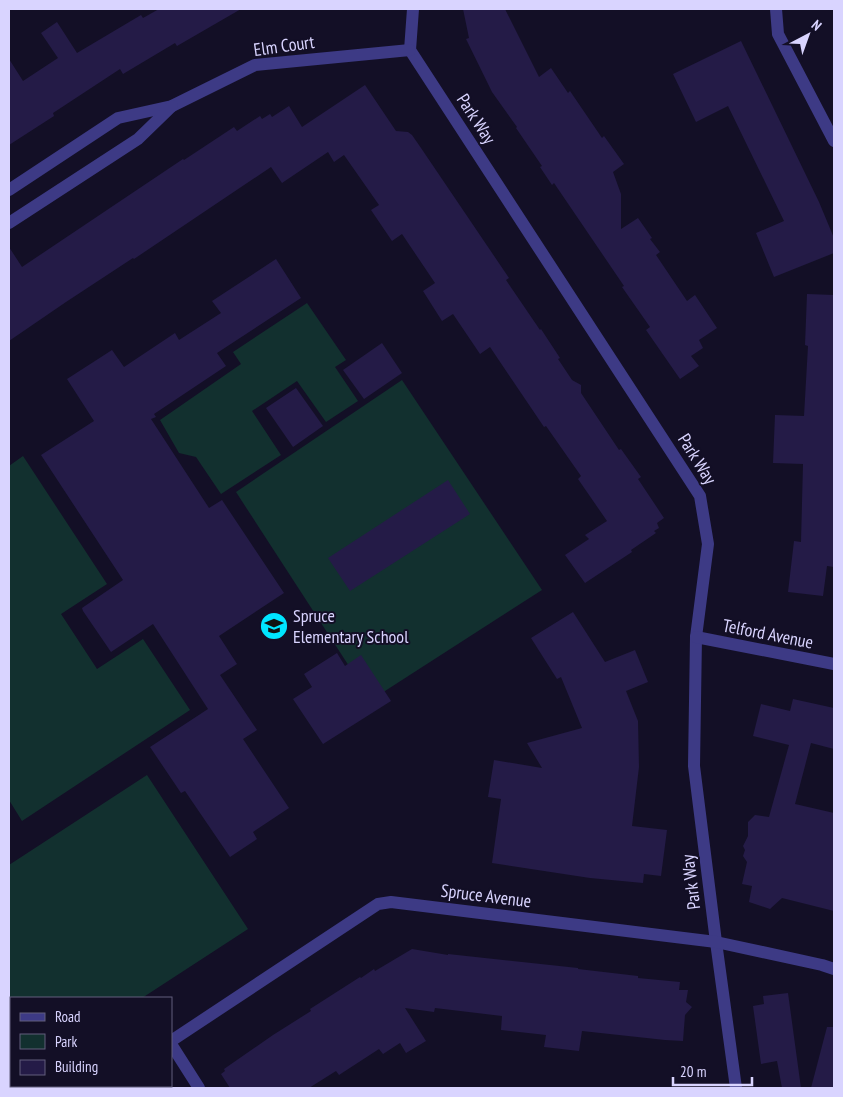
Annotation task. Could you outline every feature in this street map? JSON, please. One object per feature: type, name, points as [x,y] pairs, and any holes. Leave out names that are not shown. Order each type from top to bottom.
[{"type":"street","points":[[410,50],[413,9]]},
{"type":"street","points":[[776,9],[778,34],[834,141]]},
{"type":"street","name":"Elm Court","points":[[9,190],[118,118],[172,106],[255,65],[410,50]]},
{"type":"street","name":"Park Way","points":[[410,50],[700,496],[708,544],[696,637],[694,766],[736,1088]]},
{"type":"street","name":"Elm Court","points":[[9,223],[138,139],[172,106]]},
{"type":"street","name":"Telford Avenue","points":[[696,637],[834,664]]},
{"type":"street","name":"Spruce Avenue","points":[[172,1041],[378,904],[391,902],[716,942],[834,969]]},
{"type":"street","points":[[172,1044],[199,1088]]},
{"type":"green space","points":[[307,303],[346,360],[335,367],[358,401],[326,422],[297,381],[252,411],[281,455],[221,494],[196,457],[179,453],[160,420],[241,364],[233,352]]},
{"type":"green space","points":[[402,380],[542,590],[371,700],[236,492]]},
{"type":"green space","points":[[23,456],[107,584],[61,614],[97,669],[143,639],[190,710],[22,821],[9,800],[9,466]]},
{"type":"green space","points":[[147,775],[248,929],[144,997],[10,997],[10,1059],[9,865]]},
{"type":"building","points":[[159,9],[241,9],[177,46],[175,43],[123,74],[120,69],[53,113],[54,116],[9,145],[9,59],[23,81],[58,58],[41,33],[57,22],[77,53],[141,15],[143,18]]},
{"type":"building","points":[[463,9],[505,9],[539,77],[551,68],[568,93],[570,91],[602,138],[604,136],[624,164],[613,172],[621,194],[621,229],[638,218],[660,252],[656,255],[687,301],[695,295],[717,328],[699,340],[703,348],[691,356],[699,366],[680,379],[646,330],[650,327],[622,287],[624,286],[554,183],[552,185],[517,127],[492,92],[466,39],[469,38]]},
{"type":"building","points":[[741,41],[819,202],[834,238],[834,253],[774,277],[756,233],[784,221],[728,106],[696,122],[673,74]]},
{"type":"building","points":[[365,85],[396,131],[408,132],[421,148],[509,278],[506,280],[541,329],[572,380],[581,385],[581,393],[619,450],[621,449],[641,477],[638,479],[664,518],[657,523],[659,528],[654,531],[656,533],[631,550],[632,552],[585,583],[565,555],[589,539],[585,535],[607,521],[578,479],[581,476],[546,426],[544,427],[490,347],[480,354],[453,314],[442,321],[423,291],[435,283],[402,234],[392,241],[371,210],[379,205],[344,155],[334,162],[328,152],[282,183],[271,167],[9,341],[9,247],[22,267],[234,127],[237,131],[260,116],[262,119],[270,114],[272,117],[289,106],[302,127]]},
{"type":"building","points":[[276,259],[301,298],[217,353],[226,366],[154,414],[156,417],[151,419],[209,508],[222,500],[284,593],[219,636],[237,664],[220,675],[257,730],[243,739],[289,808],[253,832],[257,839],[230,857],[185,791],[181,793],[150,747],[208,709],[153,624],[111,652],[83,611],[82,608],[123,580],[41,455],[94,421],[67,379],[112,350],[124,367],[175,333],[179,340],[221,313],[212,301]]},
{"type":"building","points":[[807,294],[834,295],[834,567],[827,566],[823,596],[788,592],[794,541],[801,542],[803,464],[773,463],[775,415],[804,416],[808,346],[805,345]]},
{"type":"building","points":[[382,343],[402,373],[364,399],[343,370]]},
{"type":"building","points":[[296,388],[323,426],[293,447],[266,408]]},
{"type":"building","points":[[448,480],[470,514],[350,591],[328,558]]},
{"type":"building","points":[[573,612],[605,662],[635,650],[648,682],[626,691],[638,721],[639,767],[632,826],[667,830],[661,876],[644,874],[643,883],[590,878],[492,863],[501,799],[488,797],[494,760],[542,768],[527,743],[582,728],[561,677],[557,679],[531,638]]},
{"type":"building","points":[[337,653],[345,666],[361,655],[391,701],[323,744],[293,699],[312,687],[304,674]]},
{"type":"building","points":[[793,699],[834,708],[834,749],[811,743],[795,804],[834,813],[834,911],[782,898],[770,909],[749,902],[752,886],[742,884],[747,862],[743,856],[745,850],[743,846],[748,836],[748,822],[755,815],[769,817],[789,745],[753,736],[761,704],[790,711]]},
{"type":"building","points":[[412,949],[448,955],[578,968],[638,976],[638,978],[680,982],[679,990],[688,990],[686,1002],[692,1007],[685,1015],[683,1041],[582,1031],[579,1051],[544,1047],[546,1035],[501,1030],[502,1016],[435,1008],[434,1012],[405,1008],[426,1041],[406,1053],[400,1043],[383,1054],[379,1049],[339,1075],[336,1071],[309,1088],[230,1088],[221,1074],[225,1071],[224,1069],[311,1011],[310,1009],[360,977],[374,969],[375,971]]},
{"type":"building","points":[[788,993],[801,1088],[782,1088],[777,1061],[761,1064],[753,1006],[764,1004],[763,996]]},
{"type":"building","points":[[827,1027],[834,1027],[834,1088],[811,1088]]},
{"type":"place","name":"Spruce Elementary School","points":[[274,626]]}]
